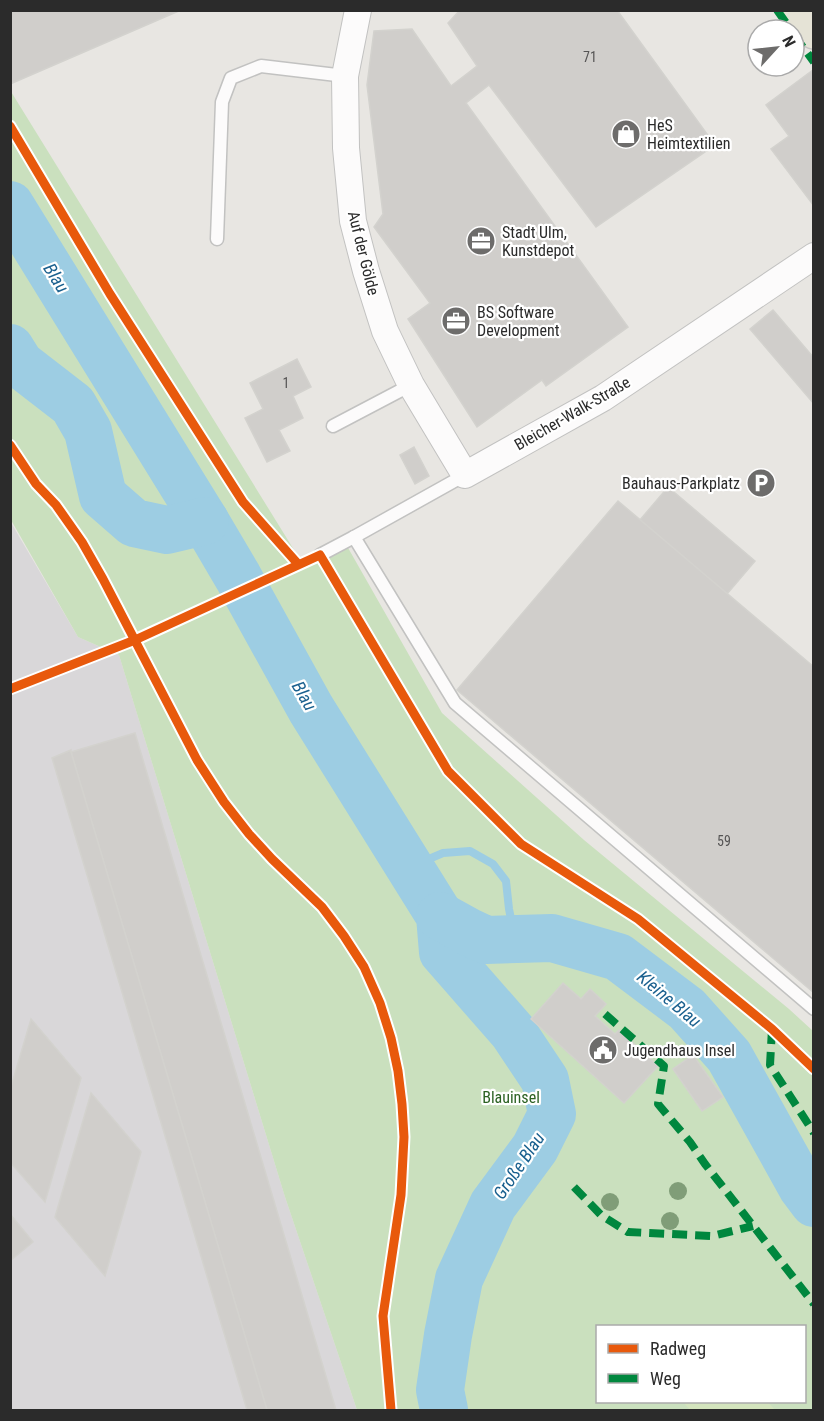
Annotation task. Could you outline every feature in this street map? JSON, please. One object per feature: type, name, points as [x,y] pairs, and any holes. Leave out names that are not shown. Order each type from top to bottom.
[{"type":"main road","points":[[798,10],[813,32]]},
{"type":"street","name":"Auf der Gölde","points":[[358,10],[345,76],[346,148],[353,221],[366,272],[386,331],[411,385],[465,475]]},
{"type":"street","name":"Bleicher-Walk-Straße","points":[[465,475],[603,398],[813,256]]},
{"type":"lane","points":[[217,239],[222,102],[231,78],[261,66],[345,76]]},
{"type":"lane","points":[[333,426],[411,385]]},
{"type":"lane","name":"Bleicher-Walk-Straße","points":[[320,555],[465,475]]},
{"type":"lane","points":[[354,537],[455,703],[813,1009]]},
{"type":"shaded area","points":[[10,521],[78,637],[119,655],[285,1197],[357,1410],[11,1410]]},
{"type":"green space","name":"Blauinsel","points":[[10,90],[299,558],[343,539],[442,713],[584,840],[813,1031],[813,1410],[357,1410],[285,1197],[119,655],[78,637],[11,520]]},
{"type":"green space","points":[[684,1403],[769,1403],[775,1410],[690,1410]]},
{"type":"building","points":[[10,10],[181,10],[10,84]]},
{"type":"building","points":[[460,10],[617,10],[715,145],[596,227],[489,85],[466,103],[628,327],[546,386],[542,380],[477,427],[408,319],[430,303],[374,227],[383,214],[367,85],[374,31],[412,29],[451,86],[477,66],[448,23]]},
{"type":"building","points":[[814,71],[814,206],[771,149],[789,136],[766,105],[802,78],[806,78],[806,75]]},
{"type":"building","points":[[773,310],[814,358],[814,404],[750,329]]},
{"type":"building","points":[[297,359],[311,387],[293,396],[303,418],[279,430],[290,451],[267,462],[245,418],[263,409],[250,383]]},
{"type":"building","points":[[414,447],[429,476],[415,484],[400,455]]},
{"type":"building","points":[[668,487],[755,561],[727,594],[640,520]]},
{"type":"building","points":[[618,501],[814,667],[814,993],[457,690]]},
{"type":"building","points":[[135,733],[336,1410],[267,1410],[71,752]]},
{"type":"building","points":[[71,750],[267,1410],[247,1410],[52,758]]},
{"type":"building","name":"Jugendhaus Insel","points":[[563,983],[581,999],[590,989],[606,1004],[595,1016],[615,1034],[619,1030],[658,1066],[624,1103],[531,1019]]},
{"type":"building","points":[[31,1019],[81,1078],[45,1202],[10,1162],[10,1090]]},
{"type":"building","points":[[693,1055],[723,1097],[702,1111],[673,1069]]},
{"type":"building","points":[[91,1093],[141,1152],[105,1276],[55,1217]]},
{"type":"building","points":[[10,1214],[33,1242],[10,1261]]},
{"type":"waterway","name":"Blau","points":[[10,205],[205,521],[311,709],[440,916],[443,952],[513,1032],[545,1080],[552,1114],[535,1148],[493,1205],[459,1279],[440,1390],[444,1410]]},
{"type":"waterway","name":"Blau","points":[[10,348],[20,364],[73,405],[88,431],[103,496],[134,523],[167,530],[205,521]]},
{"type":"waterway","name":"Blau","points":[[410,867],[443,853],[470,851],[493,864],[506,881],[515,939]]},
{"type":"waterway","name":"Kleine Blau","points":[[440,916],[486,940],[552,938],[618,957],[687,1009],[729,1056],[802,1187],[814,1203]]},
{"type":"marked path","points":[[777,10],[783,18]]},
{"type":"marked path","points":[[806,51],[814,62]]},
{"type":"marked path","points":[[605,1014],[664,1066],[658,1104],[690,1142],[814,1304]]},
{"type":"marked path","points":[[772,1029],[770,1065],[814,1133]]},
{"type":"marked path","points":[[574,1187],[601,1215],[628,1232],[712,1236],[753,1226]]},
{"type":"cycle path","points":[[10,126],[110,294],[243,502],[298,564]]},
{"type":"cycle path","points":[[10,445],[36,484],[56,505],[82,542],[197,760],[224,802],[272,859],[322,907],[364,967],[380,1003],[398,1071],[404,1137],[401,1195],[383,1316],[391,1410]]},
{"type":"cycle path","points":[[10,689],[135,640],[320,555],[448,771],[521,844],[638,919],[772,1029],[814,1069]]},
{"type":"place","name":"HeS Heimtextilien","points":[[626,134]]},
{"type":"place","name":"Stadt Ulm, Kunstdepot","points":[[481,241]]},
{"type":"place","name":"BS Software Development","points":[[456,321]]},
{"type":"place","name":"Bauhaus-Parkplatz","points":[[761,483]]},
{"type":"place","name":"Jugendhaus Insel","points":[[603,1050]]},
{"type":"water label","name":"Große Blau","points":[[519,1166]]}]
